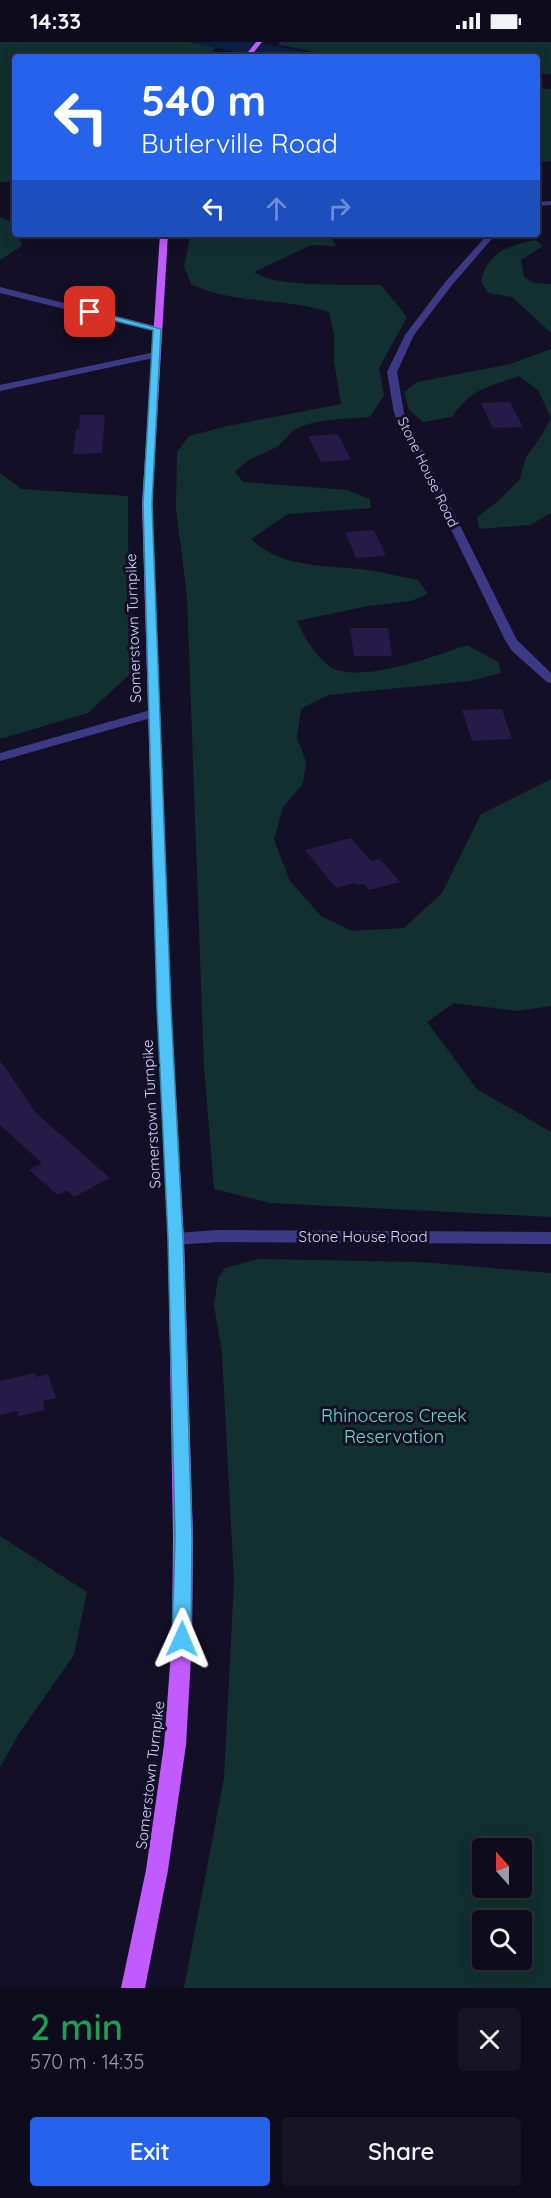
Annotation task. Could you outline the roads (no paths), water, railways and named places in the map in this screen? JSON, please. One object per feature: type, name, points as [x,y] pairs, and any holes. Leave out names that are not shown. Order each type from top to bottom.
[{"type":"main road","points":[[249,54],[259,42]]},
{"type":"main road","name":"Somerstown Turnpike","points":[[134,1988],[157,1870],[175,1745],[182,1639],[183,1537],[176,1239],[164,1008],[147,504],[164,237]]},
{"type":"street","name":"Stone House Road","points":[[489,237],[449,283],[410,335],[392,372],[399,413],[516,648],[551,679]]},
{"type":"street","points":[[0,290],[157,329]]},
{"type":"street","points":[[0,388],[155,355]]},
{"type":"street","points":[[0,757],[154,713]]},
{"type":"street","name":"Stone House Road","points":[[176,1239],[218,1236],[551,1238]]},
{"type":"water","points":[[188,42],[252,42],[319,54],[244,54]]},
{"type":"park label","name":"Rhinoceros Creek Reservation","points":[[394,1425]]}]
